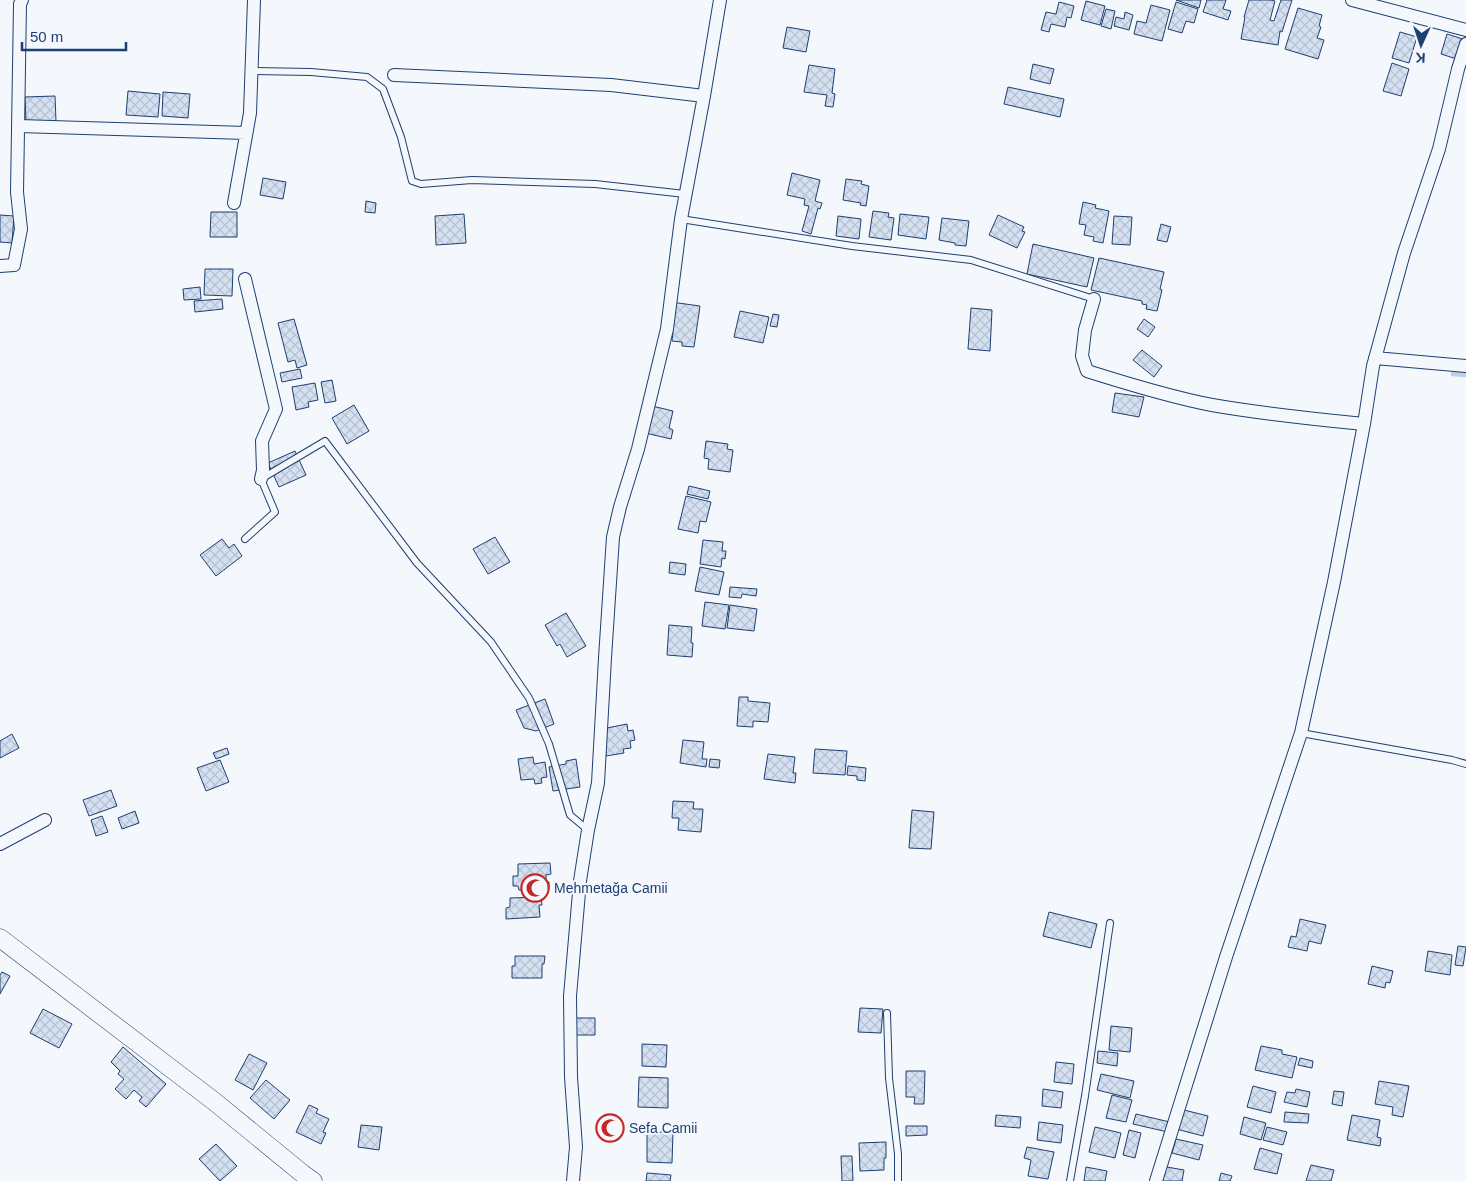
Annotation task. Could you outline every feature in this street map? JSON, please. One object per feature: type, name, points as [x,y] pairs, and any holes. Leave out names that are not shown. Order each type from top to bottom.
[{"type":"street","points":[[0,266],[14,265],[21,229],[17,192],[20,4],[22,0]]},
{"type":"street","points":[[234,203],[250,113],[254,0]]},
{"type":"street","points":[[572,1181],[576,1147],[571,1077],[570,996],[580,881],[598,783],[613,537],[620,507],[638,450],[667,329],[680,219],[704,96],[720,0]]},
{"type":"street","points":[[1352,0],[1466,30]]},
{"type":"street","points":[[1156,1181],[1226,957],[1301,733],[1334,582],[1375,358],[1404,253],[1440,149],[1458,69],[1466,44]]},
{"type":"street","points":[[394,75],[611,85],[704,96]]},
{"type":"street","points":[[19,126],[246,133]]},
{"type":"street","points":[[245,279],[276,409],[262,441],[263,470],[261,479]]},
{"type":"street","points":[[1094,299],[1085,330],[1082,356],[1087,371],[1141,388],[1212,405],[1364,424]]},
{"type":"street","points":[[1375,358],[1466,366]]},
{"type":"street","points":[[0,844],[45,820]]},
{"type":"street","points":[[0,938],[216,1102],[313,1181]]},
{"type":"lane","points":[[251,71],[320,72],[368,77],[383,89],[401,137],[412,180],[421,184],[472,180],[585,184],[685,194]]},
{"type":"lane","points":[[680,219],[852,246],[971,260],[1094,299]]},
{"type":"lane","points":[[246,539],[275,512],[261,479],[325,441],[417,563],[491,642],[529,698],[549,744],[570,815],[588,830]]},
{"type":"lane","points":[[1301,733],[1466,764]]},
{"type":"lane","points":[[1070,1181],[1085,1096],[1110,923]]},
{"type":"lane","points":[[887,1013],[889,1078],[898,1154],[898,1181]]},
{"type":"building","points":[[1176,0],[1201,0],[1199,8]]},
{"type":"building","points":[[1207,0],[1226,0],[1223,9],[1231,11],[1228,20],[1203,12]]},
{"type":"building","points":[[1249,0],[1275,1],[1270,20],[1274,21],[1281,0],[1292,0],[1282,32],[1280,31],[1278,45],[1241,39]]},
{"type":"building","points":[[1086,1],[1105,6],[1100,25],[1081,20]]},
{"type":"building","points":[[1059,2],[1074,6],[1071,18],[1067,17],[1065,27],[1051,24],[1049,32],[1041,30],[1046,12],[1056,14]]},
{"type":"building","points":[[1176,2],[1198,9],[1194,23],[1186,21],[1182,33],[1168,29]]},
{"type":"building","points":[[1151,5],[1170,10],[1162,41],[1134,34],[1137,21],[1146,23]]},
{"type":"building","points":[[1298,8],[1322,15],[1319,26],[1321,27],[1317,38],[1324,40],[1318,59],[1285,49]]},
{"type":"building","points":[[1106,9],[1115,11],[1111,29],[1101,26]]},
{"type":"building","points":[[1125,12],[1133,15],[1129,30],[1114,26],[1116,17],[1124,19]]},
{"type":"building","points":[[787,27],[810,31],[806,52],[783,48]]},
{"type":"building","points":[[1400,32],[1417,37],[1409,63],[1392,58]]},
{"type":"building","points":[[1447,34],[1466,40],[1466,62],[1441,54]]},
{"type":"building","points":[[1392,63],[1409,69],[1401,96],[1383,91]]},
{"type":"building","points":[[1033,64],[1054,69],[1050,84],[1030,79]]},
{"type":"building","points":[[809,65],[835,69],[832,93],[835,94],[833,107],[825,106],[827,95],[804,92]]},
{"type":"building","points":[[1008,87],[1064,99],[1060,117],[1004,104]]},
{"type":"building","points":[[128,91],[160,94],[158,117],[126,115]]},
{"type":"building","points":[[163,92],[190,94],[188,118],[162,116]]},
{"type":"building","points":[[55,96],[56,121],[26,122],[25,97]]},
{"type":"building","points":[[792,173],[820,180],[815,201],[822,203],[820,209],[818,208],[811,234],[802,231],[809,206],[804,205],[805,199],[787,195]]},
{"type":"building","points":[[263,178],[286,182],[283,199],[260,195]]},
{"type":"building","points":[[846,179],[862,181],[861,184],[869,186],[866,206],[860,205],[861,203],[843,200]]},
{"type":"building","points":[[366,201],[376,203],[375,213],[365,212]]},
{"type":"building","points":[[1083,202],[1096,205],[1095,208],[1109,211],[1103,243],[1093,241],[1094,237],[1084,235],[1086,225],[1079,224]]},
{"type":"building","points":[[873,211],[889,213],[888,217],[894,218],[891,240],[869,237]]},
{"type":"building","points":[[211,212],[237,212],[237,237],[210,237]]},
{"type":"building","points":[[464,214],[466,243],[436,245],[435,216]]},
{"type":"building","points":[[900,214],[929,217],[926,239],[898,235]]},
{"type":"building","points":[[0,215],[14,216],[12,243],[0,242]]},
{"type":"building","points":[[998,215],[1024,227],[1022,231],[1025,232],[1017,248],[989,235]]},
{"type":"building","points":[[838,216],[861,219],[859,239],[836,236]]},
{"type":"building","points":[[1114,216],[1132,217],[1130,245],[1112,244]]},
{"type":"building","points":[[942,218],[969,221],[966,246],[939,240]]},
{"type":"building","points":[[1161,224],[1171,227],[1167,242],[1157,240]]},
{"type":"building","points":[[1033,244],[1094,258],[1087,287],[1027,274]]},
{"type":"building","points":[[1099,258],[1164,272],[1157,311],[1146,309],[1147,305],[1142,304],[1142,301],[1091,290]]},
{"type":"building","points":[[205,269],[233,269],[232,296],[204,295]]},
{"type":"building","points":[[200,287],[201,299],[184,300],[183,289]]},
{"type":"building","points":[[222,299],[223,309],[195,312],[194,301]]},
{"type":"building","points":[[671,302],[700,306],[694,347],[682,346],[682,342],[672,341],[673,330],[667,329]]},
{"type":"building","points":[[971,308],[992,310],[990,351],[968,349]]},
{"type":"building","points":[[740,311],[769,317],[763,343],[734,337]]},
{"type":"building","points":[[773,314],[779,315],[777,327],[770,326]]},
{"type":"building","points":[[294,319],[307,365],[297,368],[295,360],[288,362],[278,323]]},
{"type":"building","points":[[1144,319],[1155,327],[1148,337],[1137,329]]},
{"type":"building","points":[[1142,350],[1162,366],[1154,377],[1133,360]]},
{"type":"building","points":[[300,369],[302,378],[282,382],[280,373]]},
{"type":"building","points":[[332,380],[336,401],[325,403],[321,382]]},
{"type":"building","points":[[315,383],[318,400],[308,402],[309,407],[296,410],[292,387]]},
{"type":"building","points":[[1115,393],[1144,397],[1139,417],[1112,412]]},
{"type":"building","points":[[354,405],[369,431],[347,444],[332,418]]},
{"type":"building","points":[[648,405],[673,411],[669,428],[673,430],[671,439],[641,432]]},
{"type":"building","points":[[706,441],[728,444],[727,449],[733,450],[730,472],[708,469],[709,459],[704,458]]},
{"type":"building","points":[[295,451],[306,475],[279,487],[268,463]]},
{"type":"building","points":[[689,486],[710,491],[708,499],[687,494]]},
{"type":"building","points":[[686,496],[711,502],[706,522],[700,521],[698,533],[678,529]]},
{"type":"building","points":[[495,537],[510,562],[488,574],[473,549]]},
{"type":"building","points":[[222,539],[229,548],[234,544],[242,556],[216,576],[200,555]]},
{"type":"building","points":[[703,540],[723,542],[722,551],[726,551],[725,559],[722,558],[721,567],[700,564]]},
{"type":"building","points":[[670,562],[686,564],[685,575],[669,573]]},
{"type":"building","points":[[700,567],[724,572],[719,595],[695,591]]},
{"type":"building","points":[[730,587],[757,589],[756,596],[742,594],[741,598],[729,597]]},
{"type":"building","points":[[705,602],[729,605],[725,629],[702,626]]},
{"type":"building","points":[[730,605],[757,609],[754,631],[727,628]]},
{"type":"building","points":[[566,613],[586,646],[567,657],[560,644],[557,646],[545,625]]},
{"type":"building","points":[[669,625],[692,627],[692,657],[667,655]]},
{"type":"building","points":[[739,697],[748,697],[748,701],[770,703],[768,722],[753,721],[753,727],[737,726]]},
{"type":"building","points":[[545,699],[554,724],[536,731],[524,728],[516,710]]},
{"type":"building","points":[[627,724],[628,731],[633,730],[635,740],[630,741],[631,748],[623,749],[624,753],[606,756],[602,729]]},
{"type":"building","points":[[12,734],[19,748],[0,758],[0,741]]},
{"type":"building","points":[[683,740],[704,742],[702,759],[707,759],[706,767],[680,763]]},
{"type":"building","points":[[227,748],[229,754],[216,759],[213,753]]},
{"type":"building","points":[[815,749],[847,751],[845,775],[813,773]]},
{"type":"building","points":[[768,754],[795,757],[793,773],[796,773],[795,783],[764,779]]},
{"type":"building","points":[[533,757],[534,764],[545,762],[547,777],[541,778],[542,783],[535,784],[534,779],[521,780],[518,759]]},
{"type":"building","points":[[576,759],[580,787],[553,791],[549,767],[566,764],[566,761]]},
{"type":"building","points":[[710,759],[720,760],[719,768],[709,767]]},
{"type":"building","points":[[220,760],[229,782],[206,791],[197,768]]},
{"type":"building","points":[[848,766],[866,768],[865,781],[857,780],[857,776],[847,775]]},
{"type":"building","points":[[111,790],[117,806],[89,816],[83,800]]},
{"type":"building","points":[[673,801],[694,802],[693,809],[703,809],[701,832],[678,830],[679,818],[672,818]]},
{"type":"building","points":[[912,810],[934,812],[931,849],[909,848]]},
{"type":"building","points":[[135,811],[139,823],[122,829],[118,818]]},
{"type":"building","points":[[102,816],[108,832],[96,836],[91,820]]},
{"type":"building","points":[[550,863],[551,874],[546,875],[549,889],[519,890],[518,886],[513,886],[513,876],[518,876],[518,864]]},
{"type":"building","points":[[541,897],[542,905],[539,905],[540,917],[506,919],[506,908],[510,907],[510,898]]},
{"type":"building","points":[[1049,912],[1097,924],[1091,948],[1043,936]]},
{"type":"building","points":[[1300,919],[1326,925],[1321,944],[1309,941],[1307,951],[1288,947],[1291,936],[1296,937]]},
{"type":"building","points":[[1458,946],[1466,947],[1463,966],[1455,965]]},
{"type":"building","points":[[1428,951],[1452,955],[1450,975],[1425,971]]},
{"type":"building","points":[[515,956],[545,956],[544,964],[542,964],[542,978],[512,978],[512,966],[515,966]]},
{"type":"building","points":[[1372,966],[1393,971],[1390,983],[1386,982],[1385,988],[1368,984]]},
{"type":"building","points":[[2,972],[10,976],[0,994],[0,975]]},
{"type":"building","points":[[860,1008],[883,1009],[881,1033],[858,1032]]},
{"type":"building","points":[[43,1009],[72,1024],[59,1048],[30,1033]]},
{"type":"building","points":[[572,1018],[595,1018],[595,1035],[572,1035]]},
{"type":"building","points":[[1111,1026],[1132,1028],[1130,1052],[1109,1050]]},
{"type":"building","points":[[642,1044],[667,1045],[666,1067],[642,1066]]},
{"type":"building","points":[[1261,1046],[1282,1050],[1282,1054],[1297,1057],[1292,1078],[1255,1070]]},
{"type":"building","points":[[123,1047],[166,1084],[146,1107],[139,1101],[142,1097],[134,1090],[126,1099],[115,1089],[124,1079],[118,1074],[120,1071],[111,1062]]},
{"type":"building","points":[[1098,1051],[1118,1053],[1117,1066],[1097,1063]]},
{"type":"building","points":[[249,1054],[267,1063],[253,1090],[235,1080]]},
{"type":"building","points":[[1300,1058],[1313,1061],[1312,1068],[1298,1065]]},
{"type":"building","points":[[1056,1062],[1074,1064],[1072,1084],[1054,1082]]},
{"type":"building","points":[[906,1071],[925,1071],[924,1104],[914,1104],[915,1097],[906,1097]]},
{"type":"building","points":[[1101,1074],[1134,1081],[1130,1098],[1097,1090]]},
{"type":"building","points":[[639,1077],[668,1078],[668,1108],[638,1107]]},
{"type":"building","points":[[266,1080],[290,1100],[274,1119],[250,1098]]},
{"type":"building","points":[[1379,1081],[1409,1086],[1403,1117],[1392,1115],[1393,1107],[1375,1104]]},
{"type":"building","points":[[1253,1086],[1276,1092],[1271,1113],[1247,1107]]},
{"type":"building","points":[[1043,1089],[1063,1092],[1061,1108],[1042,1106]]},
{"type":"building","points":[[1296,1089],[1310,1092],[1307,1107],[1284,1102],[1287,1092],[1295,1093]]},
{"type":"building","points":[[1334,1091],[1344,1092],[1342,1106],[1332,1104]]},
{"type":"building","points":[[1112,1095],[1132,1100],[1126,1122],[1106,1118]]},
{"type":"building","points":[[309,1105],[318,1109],[316,1113],[329,1119],[323,1132],[326,1133],[321,1144],[296,1132]]},
{"type":"building","points":[[1180,1109],[1208,1116],[1203,1136],[1176,1129]]},
{"type":"building","points":[[1285,1112],[1309,1114],[1308,1123],[1284,1122]]},
{"type":"building","points":[[1136,1114],[1174,1123],[1172,1133],[1133,1124]]},
{"type":"building","points":[[996,1115],[1021,1117],[1020,1128],[995,1126]]},
{"type":"building","points":[[1352,1115],[1380,1120],[1377,1137],[1381,1138],[1380,1146],[1347,1140]]},
{"type":"building","points":[[1244,1117],[1266,1123],[1261,1140],[1240,1134]]},
{"type":"building","points":[[1039,1122],[1063,1125],[1061,1143],[1037,1140]]},
{"type":"building","points":[[361,1125],[382,1127],[379,1150],[358,1147]]},
{"type":"building","points":[[906,1126],[927,1126],[927,1135],[906,1136]]},
{"type":"building","points":[[1095,1127],[1121,1133],[1115,1158],[1089,1152]]},
{"type":"building","points":[[1267,1127],[1287,1132],[1283,1145],[1263,1140]]},
{"type":"building","points":[[1129,1130],[1141,1133],[1135,1158],[1123,1155]]},
{"type":"building","points":[[647,1132],[673,1132],[672,1163],[647,1162]]},
{"type":"building","points":[[1176,1139],[1203,1145],[1199,1160],[1172,1153]]},
{"type":"building","points":[[886,1142],[884,1170],[860,1171],[859,1143]]},
{"type":"building","points":[[216,1144],[237,1166],[220,1181],[199,1159]]},
{"type":"building","points":[[1027,1147],[1054,1152],[1048,1179],[1028,1176],[1031,1160],[1024,1158]]},
{"type":"building","points":[[1260,1148],[1282,1154],[1277,1174],[1254,1169]]},
{"type":"building","points":[[841,1156],[852,1156],[853,1181],[842,1181]]},
{"type":"building","points":[[1311,1165],[1334,1170],[1331,1181],[1306,1181]]},
{"type":"building","points":[[1161,1166],[1184,1170],[1182,1181],[1159,1181]]},
{"type":"building","points":[[1086,1167],[1107,1171],[1105,1181],[1084,1181]]},
{"type":"building","points":[[647,1173],[671,1175],[670,1181],[646,1181]]},
{"type":"building","points":[[1221,1173],[1232,1176],[1230,1181],[1219,1181]]},
{"type":"waterway","points":[[1453,374],[1466,375]]},
{"type":"place","name":"Mehmetağa Camii","points":[[535,888]]},
{"type":"place","name":"Sefa Camii","points":[[610,1128]]}]
